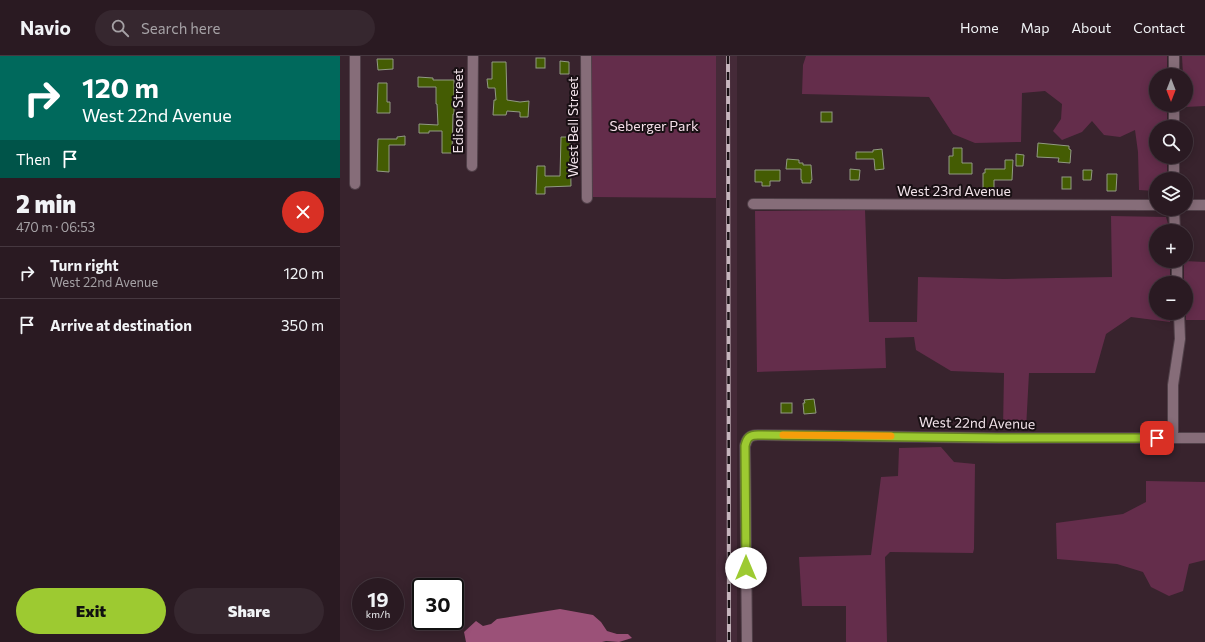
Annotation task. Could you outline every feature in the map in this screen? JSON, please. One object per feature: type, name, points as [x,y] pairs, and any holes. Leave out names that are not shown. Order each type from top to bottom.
[{"type":"street","points":[[355,56],[355,184]]},
{"type":"street","name":"Edison Street","points":[[472,166],[473,56]]},
{"type":"street","name":"West Bell Street","points":[[586,56],[587,198]]},
{"type":"street","points":[[1174,56],[1174,68]]},
{"type":"street","name":"West 23rd Avenue","points":[[753,204],[1149,205]]},
{"type":"street","points":[[1193,205],[1205,205]]},
{"type":"street","points":[[1173,438],[1173,385],[1180,339],[1179,320]]},
{"type":"street","name":"West 22nd Avenue","points":[[747,642],[745,446],[749,437],[758,435],[998,438],[1205,438]]},
{"type":"shaded area","points":[[716,56],[737,56],[737,642],[716,642]]},
{"type":"shaded area","points":[[560,609],[593,615],[601,622],[607,631],[617,634],[628,634],[632,638],[619,642],[466,642],[464,632],[476,621],[483,626],[491,624],[497,619]]},
{"type":"green space","name":"Seberger Park","points":[[592,56],[716,56],[716,198],[591,197]]},
{"type":"green space","points":[[806,56],[1167,56],[1167,68],[1149,68],[1149,112],[1167,112],[1167,120],[1149,120],[1149,164],[1167,164],[1167,172],[1149,172],[1149,191],[1139,190],[1138,152],[1135,130],[1120,137],[1104,135],[1092,121],[1082,132],[1062,140],[1053,131],[1061,119],[1062,104],[1045,91],[1022,93],[1021,142],[975,143],[953,134],[929,97],[802,94],[803,65]]},
{"type":"green space","points":[[1182,56],[1205,56],[1205,106],[1193,107],[1193,68],[1183,68]]},
{"type":"green space","points":[[865,210],[869,322],[917,322],[918,277],[1004,279],[1112,277],[1111,216],[1166,217],[1168,224],[1149,224],[1149,268],[1170,268],[1170,276],[1149,276],[1149,319],[1131,317],[1106,334],[1095,373],[1029,373],[1026,429],[1003,429],[1004,373],[951,371],[916,350],[914,337],[885,338],[886,368],[757,372],[755,211]]},
{"type":"green space","points":[[1193,261],[1205,262],[1205,320],[1193,320],[1193,276],[1184,276],[1184,268],[1193,268]]},
{"type":"green space","points":[[1154,320],[1170,320],[1170,322]]},
{"type":"green space","points":[[941,447],[954,462],[975,464],[973,553],[890,552],[885,557],[887,642],[846,642],[846,606],[802,606],[799,557],[871,555],[881,477],[898,476],[899,448]]},
{"type":"green space","points":[[1146,481],[1205,482],[1205,560],[1189,564],[1183,591],[1169,596],[1151,587],[1143,572],[1117,564],[1057,559],[1056,523],[1123,514],[1146,502]]},
{"type":"building","points":[[536,58],[545,58],[545,68],[536,68]]},
{"type":"building","points":[[377,59],[393,59],[393,69],[378,70]]},
{"type":"building","points":[[560,61],[569,62],[569,74],[560,74]]},
{"type":"building","points":[[492,62],[506,62],[507,100],[520,102],[529,101],[528,117],[520,117],[520,112],[507,111],[506,115],[493,115],[494,100],[496,100],[495,88],[488,88],[487,79],[492,79]]},
{"type":"building","points":[[418,77],[433,78],[433,80],[454,80],[452,153],[442,153],[442,131],[419,133],[419,124],[438,125],[436,87],[418,87]]},
{"type":"building","points":[[378,83],[387,83],[387,102],[390,102],[390,113],[377,113]]},
{"type":"building","points":[[821,112],[832,112],[832,122],[821,122]]},
{"type":"building","points":[[405,136],[405,145],[389,145],[389,172],[377,171],[378,139],[397,139],[397,137]]},
{"type":"building","points":[[561,137],[570,137],[571,186],[545,187],[545,194],[536,194],[537,166],[545,166],[545,176],[560,176]]},
{"type":"building","points":[[1038,143],[1069,146],[1069,149],[1071,150],[1070,163],[1058,162],[1059,158],[1037,157]]},
{"type":"building","points":[[953,148],[962,148],[962,163],[972,163],[972,174],[949,174],[949,156],[953,156]]},
{"type":"building","points":[[882,149],[884,169],[875,170],[874,159],[856,159],[856,152],[873,152],[873,150]]},
{"type":"building","points":[[1016,154],[1024,155],[1023,166],[1016,166]]},
{"type":"building","points":[[787,159],[799,160],[799,163],[803,163],[803,165],[811,165],[811,183],[802,183],[801,169],[786,169]]},
{"type":"building","points":[[1005,160],[1013,160],[1012,180],[994,180],[994,190],[983,189],[983,173],[985,173],[985,169],[1005,169]]},
{"type":"building","points":[[850,169],[860,170],[859,180],[850,180]]},
{"type":"building","points":[[755,170],[780,170],[780,181],[770,181],[770,186],[762,186],[762,182],[755,182]]},
{"type":"building","points":[[1083,170],[1092,170],[1091,180],[1083,180]]},
{"type":"building","points":[[1107,174],[1117,174],[1116,191],[1107,191]]},
{"type":"building","points":[[1062,177],[1071,177],[1071,189],[1062,189]]},
{"type":"building","points":[[814,399],[816,413],[804,414],[804,400]]},
{"type":"building","points":[[781,403],[792,403],[792,413],[781,413]]},
{"type":"railway","points":[[728,56],[729,642]]},
{"type":"slow traffic","points":[[783,435],[891,436]]},
{"type":"route","points":[[746,568],[745,446],[750,436],[1157,438]]}]
